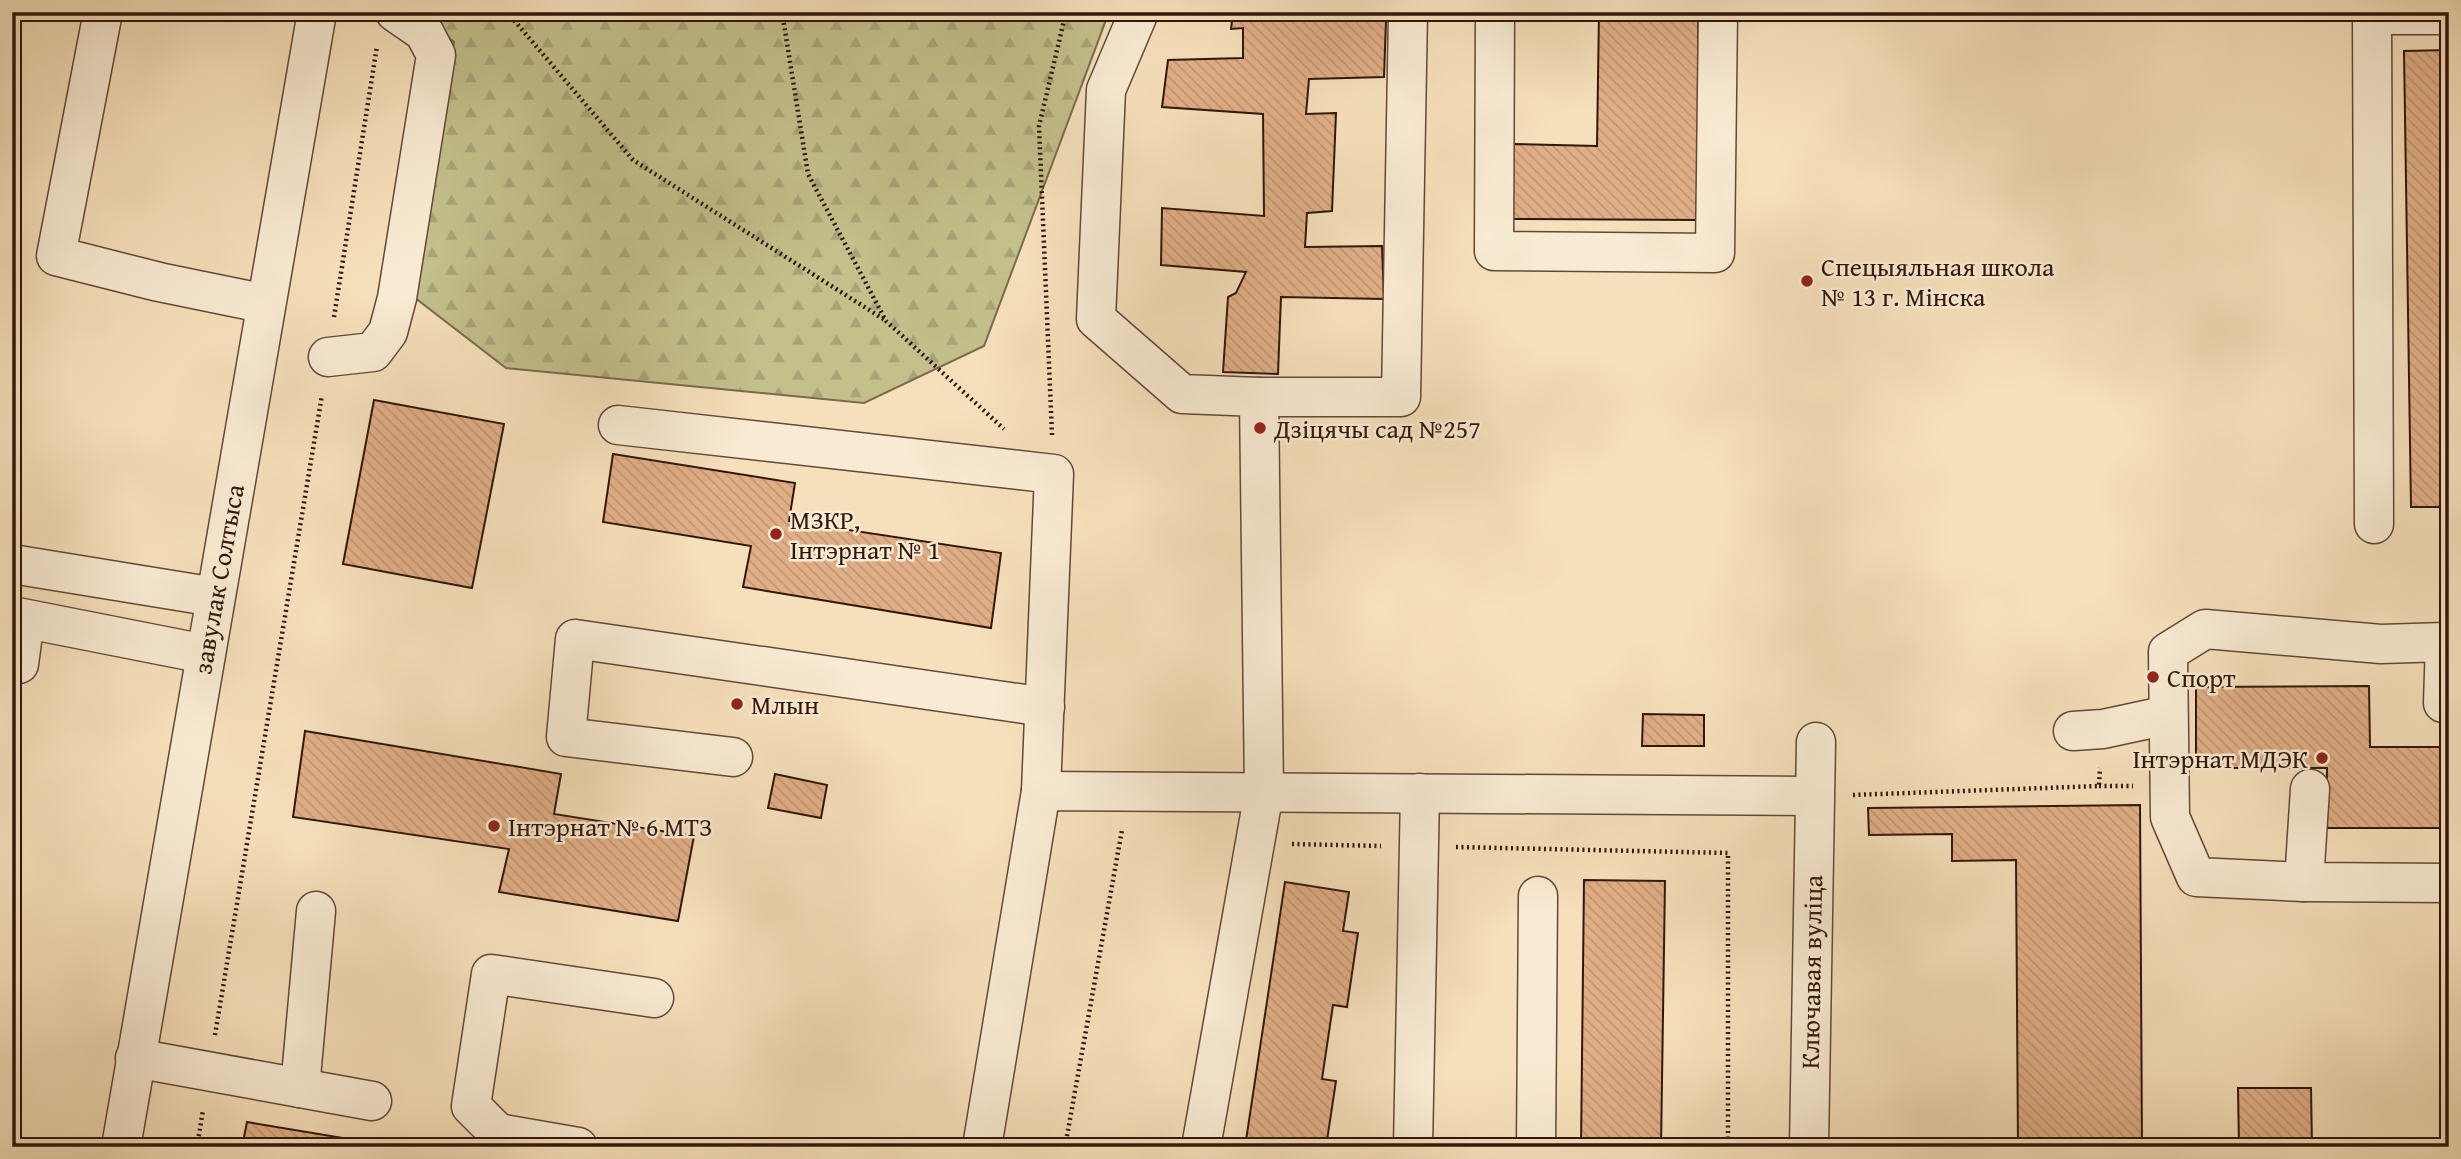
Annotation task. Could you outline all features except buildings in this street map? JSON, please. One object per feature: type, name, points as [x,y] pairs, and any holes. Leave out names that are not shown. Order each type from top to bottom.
[{"type":"street","points":[[103,12],[56,256],[159,282],[266,304]]},
{"type":"street","name":"завулак Солтыса","points":[[121,1147],[317,12]]},
{"type":"street","points":[[1139,12],[1106,90],[1097,319],[1182,394],[1259,397],[1401,397],[1408,12]]},
{"type":"street","points":[[1495,12],[1494,251],[1715,253],[1718,12]]},
{"type":"street","points":[[2374,524],[2372,15],[2449,15]]},
{"type":"street","points":[[328,357],[373,352],[388,332],[397,298],[436,55],[424,32],[387,26]]},
{"type":"street","points":[[1200,1147],[1264,792],[1259,397]]},
{"type":"street","points":[[618,425],[1054,474],[1041,791],[982,1147]]},
{"type":"street","points":[[12,564],[215,597]]},
{"type":"street","points":[[19,664],[19,617],[205,654]]},
{"type":"street","points":[[2444,703],[2445,642],[2381,644],[2205,629],[2168,652],[2170,817],[2196,877],[2304,882],[2449,883]]},
{"type":"street","points":[[733,757],[566,737],[575,639],[1045,707]]},
{"type":"street","points":[[2088,730],[2168,715]]},
{"type":"street","name":"Ключавая вуліца","points":[[1808,1147],[1816,742]]},
{"type":"street","points":[[2304,882],[2310,789]]},
{"type":"street","points":[[1041,791],[1814,796]]},
{"type":"street","points":[[1413,1147],[1420,793]]},
{"type":"street","points":[[1536,1147],[1538,897]]},
{"type":"street","points":[[300,1088],[316,911]]},
{"type":"street","points":[[578,1147],[498,1133],[471,1106],[491,974],[654,998]]},
{"type":"street","points":[[135,1059],[372,1101]]},
{"type":"path","points":[[507,12],[633,160],[887,321],[1005,429]]},
{"type":"path","points":[[782,12],[808,174],[887,321]]},
{"type":"path","points":[[1054,474],[1039,126],[1066,12]]},
{"type":"path","points":[[197,1147],[328,357],[387,26]]},
{"type":"path","points":[[1814,796],[2099,786],[2088,730]]},
{"type":"path","points":[[1065,1147],[1129,791]]},
{"type":"path","points":[[1255,844],[1728,853],[1728,1147]]},
{"type":"green space","points":[[417,12],[1109,12],[984,346],[864,403],[506,368],[410,294],[454,42]]},
{"type":"place","name":"Спецыяльная школа № 13 г. Мінска","points":[[1807,281]]},
{"type":"place","name":"Дзіцячы сад №257","points":[[1260,428]]},
{"type":"place","name":"МЗКР, Інтэрнат № 1","points":[[776,534]]},
{"type":"place","name":"Спорт","points":[[2153,677]]},
{"type":"place","name":"Млын","points":[[737,704]]},
{"type":"place","name":"Інтэрнат МДЭК","points":[[2322,758]]},
{"type":"place","name":"Інтэрнат № 6 МТЗ","points":[[494,826]]}]
